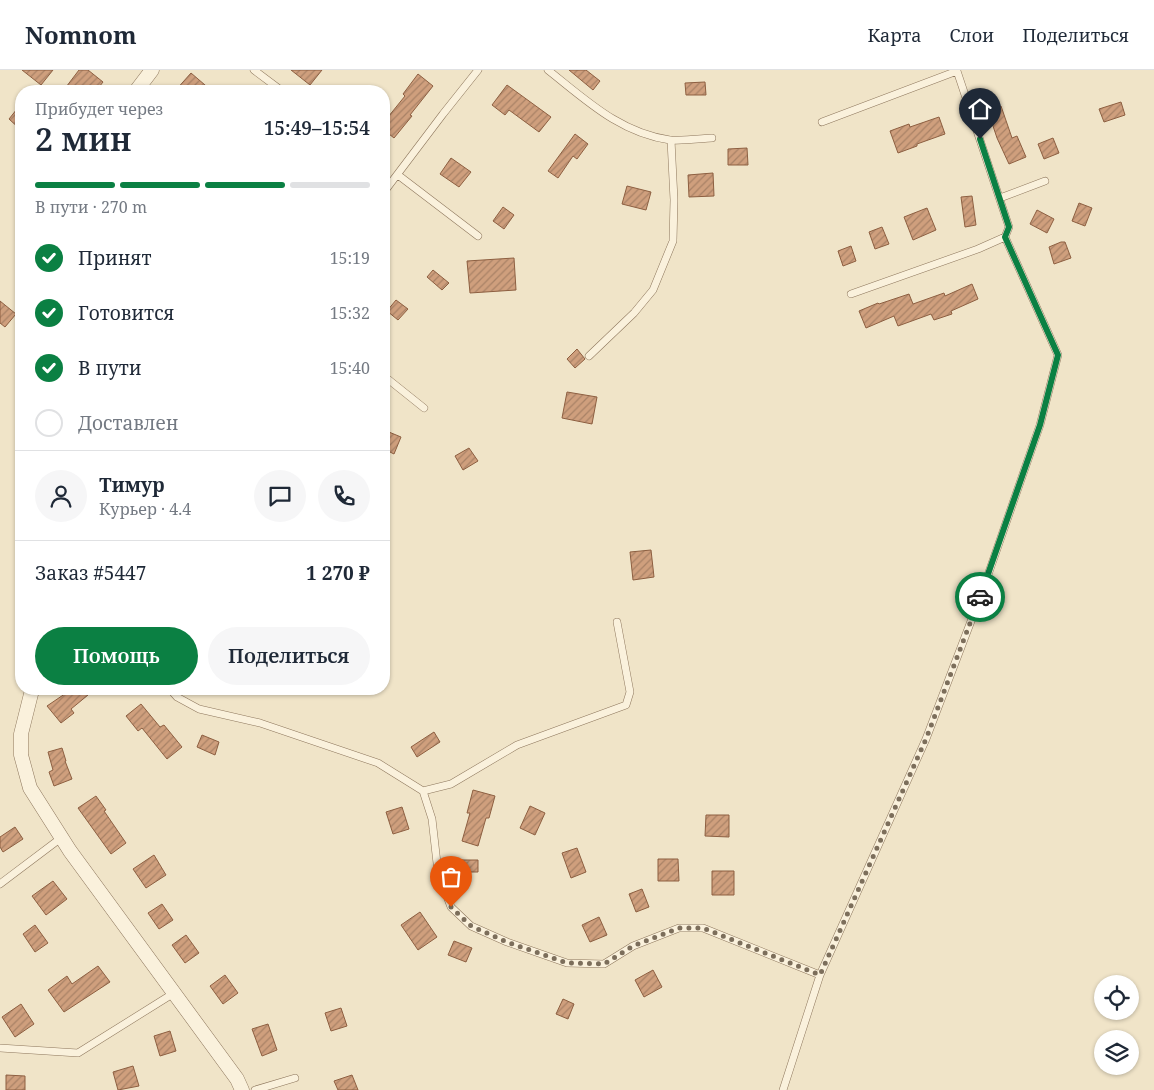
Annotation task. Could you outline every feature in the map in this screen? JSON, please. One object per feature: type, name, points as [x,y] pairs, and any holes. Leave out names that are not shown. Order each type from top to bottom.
[{"type":"street","points":[[141,85],[152,70]]},
{"type":"street","points":[[31,695],[21,734],[21,755],[30,788],[61,838],[237,1079],[242,1090]]},
{"type":"lane","points":[[254,70],[274,85]]},
{"type":"lane","points":[[390,185],[478,70]]},
{"type":"lane","points":[[548,70],[610,118],[636,132],[671,140],[712,138]]},
{"type":"lane","points":[[822,122],[957,71],[1009,227],[1005,237],[978,249],[851,294]]},
{"type":"lane","points":[[589,356],[634,313],[654,290],[673,241],[674,200],[671,140]]},
{"type":"lane","points":[[398,175],[478,236]]},
{"type":"lane","points":[[1000,198],[1045,181]]},
{"type":"lane","points":[[782,1090],[820,975],[926,739],[981,595],[1040,425],[1058,355],[1005,237]]},
{"type":"lane","points":[[390,381],[424,408]]},
{"type":"lane","points":[[423,791],[451,784],[518,745],[626,705],[630,692],[617,622]]},
{"type":"lane","points":[[176,695],[199,709],[260,723],[378,763],[423,791],[432,820],[438,872],[451,907],[471,926],[507,942],[567,963],[604,964],[633,946],[679,928],[703,928],[820,975]]},
{"type":"lane","points":[[0,884],[61,838]]},
{"type":"lane","points":[[0,1048],[78,1053],[174,993]]},
{"type":"lane","points":[[255,1090],[295,1078]]},
{"type":"building","points":[[22,70],[53,70],[41,85]]},
{"type":"building","points":[[79,70],[88,70],[103,82],[101,85],[68,85]]},
{"type":"building","points":[[291,70],[322,70],[310,85]]},
{"type":"building","points":[[569,70],[586,70],[600,81],[593,90]]},
{"type":"building","points":[[191,73],[205,85],[180,85]]},
{"type":"building","points":[[418,74],[433,86],[394,138],[390,135],[390,115],[405,96],[403,94]]},
{"type":"building","points":[[705,82],[706,95],[686,95],[685,83]]},
{"type":"building","points":[[507,85],[551,117],[539,132],[509,110],[505,115],[492,105]]},
{"type":"building","points":[[1121,102],[1125,115],[1104,122],[1099,109]]},
{"type":"building","points":[[1001,106],[1012,138],[1017,136],[1026,157],[1009,164],[997,138],[988,111]]},
{"type":"building","points":[[15,112],[15,124],[9,119]]},
{"type":"building","points":[[939,117],[945,134],[898,153],[890,131],[909,124],[910,127]]},
{"type":"building","points":[[575,134],[588,144],[577,159],[573,156],[558,178],[548,171]]},
{"type":"building","points":[[1053,138],[1059,153],[1044,159],[1038,144]]},
{"type":"building","points":[[747,148],[748,165],[728,165],[728,149]]},
{"type":"building","points":[[451,158],[471,172],[459,187],[440,174]]},
{"type":"building","points":[[713,173],[714,196],[689,197],[688,175]]},
{"type":"building","points":[[627,186],[651,192],[646,210],[622,204]]},
{"type":"building","points":[[972,196],[976,225],[965,227],[961,197]]},
{"type":"building","points":[[1079,203],[1092,208],[1085,226],[1072,221]]},
{"type":"building","points":[[503,207],[514,215],[504,229],[493,221]]},
{"type":"building","points":[[927,208],[936,230],[913,240],[904,217]]},
{"type":"building","points":[[1037,210],[1054,219],[1047,233],[1030,224]]},
{"type":"building","points":[[882,227],[889,244],[875,249],[869,232]]},
{"type":"building","points":[[1065,242],[1071,258],[1054,264],[1049,247]]},
{"type":"building","points":[[851,246],[856,261],[843,266],[838,251]]},
{"type":"building","points":[[514,258],[516,290],[470,293],[467,261]]},
{"type":"building","points":[[433,270],[449,283],[442,290],[427,277]]},
{"type":"building","points":[[972,284],[978,299],[951,311],[952,314],[934,320],[931,314],[898,326],[894,316],[866,328],[859,311],[909,294],[913,304],[944,293],[945,296]]},
{"type":"building","points":[[396,300],[408,309],[398,320],[390,313],[390,307]]},
{"type":"building","points":[[0,301],[15,315],[5,327],[0,323]]},
{"type":"building","points":[[577,349],[585,359],[575,368],[567,359]]},
{"type":"building","points":[[567,392],[597,397],[592,424],[562,418]]},
{"type":"building","points":[[390,432],[401,437],[394,454],[390,452]]},
{"type":"building","points":[[469,448],[478,461],[463,470],[455,456]]},
{"type":"building","points":[[651,550],[654,577],[633,580],[630,552]]},
{"type":"building","points":[[63,695],[88,695],[71,709],[74,713],[61,723],[47,706]]},
{"type":"building","points":[[141,704],[160,727],[164,725],[182,747],[167,759],[142,728],[138,731],[126,716]]},
{"type":"building","points":[[434,732],[440,742],[417,757],[411,747]]},
{"type":"building","points":[[202,735],[219,742],[215,755],[197,747]]},
{"type":"building","points":[[62,748],[72,779],[54,786],[49,772],[53,770],[48,752]]},
{"type":"building","points":[[473,790],[495,796],[478,846],[462,841],[470,813],[467,813]]},
{"type":"building","points":[[96,796],[126,843],[111,854],[78,808]]},
{"type":"building","points":[[530,806],[545,813],[535,835],[520,828]]},
{"type":"building","points":[[402,807],[409,829],[393,834],[386,812]]},
{"type":"building","points":[[706,815],[729,815],[729,837],[705,836]]},
{"type":"building","points":[[15,827],[23,839],[3,852],[0,847],[0,837]]},
{"type":"building","points":[[577,848],[586,872],[571,878],[562,853]]},
{"type":"building","points":[[154,855],[166,875],[146,888],[133,869]]},
{"type":"building","points":[[658,859],[678,859],[679,881],[658,881]]},
{"type":"building","points":[[462,860],[478,860],[478,872],[462,872]]},
{"type":"building","points":[[712,871],[734,871],[734,895],[712,895]]},
{"type":"building","points":[[53,881],[67,899],[46,915],[32,896]]},
{"type":"building","points":[[642,889],[649,907],[636,912],[629,894]]},
{"type":"building","points":[[162,904],[173,920],[159,929],[148,913]]},
{"type":"building","points":[[420,912],[437,937],[418,950],[401,925]]},
{"type":"building","points":[[599,917],[607,935],[590,942],[582,925]]},
{"type":"building","points":[[35,925],[48,943],[35,952],[23,934]]},
{"type":"building","points":[[186,935],[199,953],[185,963],[172,945]]},
{"type":"building","points":[[454,941],[472,948],[466,962],[448,955]]},
{"type":"building","points":[[98,966],[110,982],[64,1012],[48,990],[67,976],[72,984]]},
{"type":"building","points":[[653,970],[662,987],[644,997],[635,980]]},
{"type":"building","points":[[225,975],[238,993],[223,1004],[210,986]]},
{"type":"building","points":[[563,999],[574,1004],[568,1019],[556,1014]]},
{"type":"building","points":[[21,1004],[34,1024],[15,1037],[2,1017]]},
{"type":"building","points":[[341,1008],[347,1026],[331,1031],[325,1013]]},
{"type":"building","points":[[268,1024],[277,1050],[262,1056],[252,1029]]},
{"type":"building","points":[[170,1031],[176,1051],[160,1056],[154,1036]]},
{"type":"building","points":[[133,1066],[139,1086],[118,1090],[113,1072]]},
{"type":"building","points":[[6,1075],[25,1076],[25,1090],[6,1090]]},
{"type":"building","points":[[352,1075],[358,1090],[338,1090],[334,1081]]},
{"type":"way so far","points":[[451,907],[471,926],[507,942],[567,963],[604,964],[633,946],[679,928],[703,928],[820,975],[926,739],[980,597]]},
{"type":"route","points":[[980,139],[1009,227],[1005,237],[1058,355],[1040,425],[980,597]]}]
